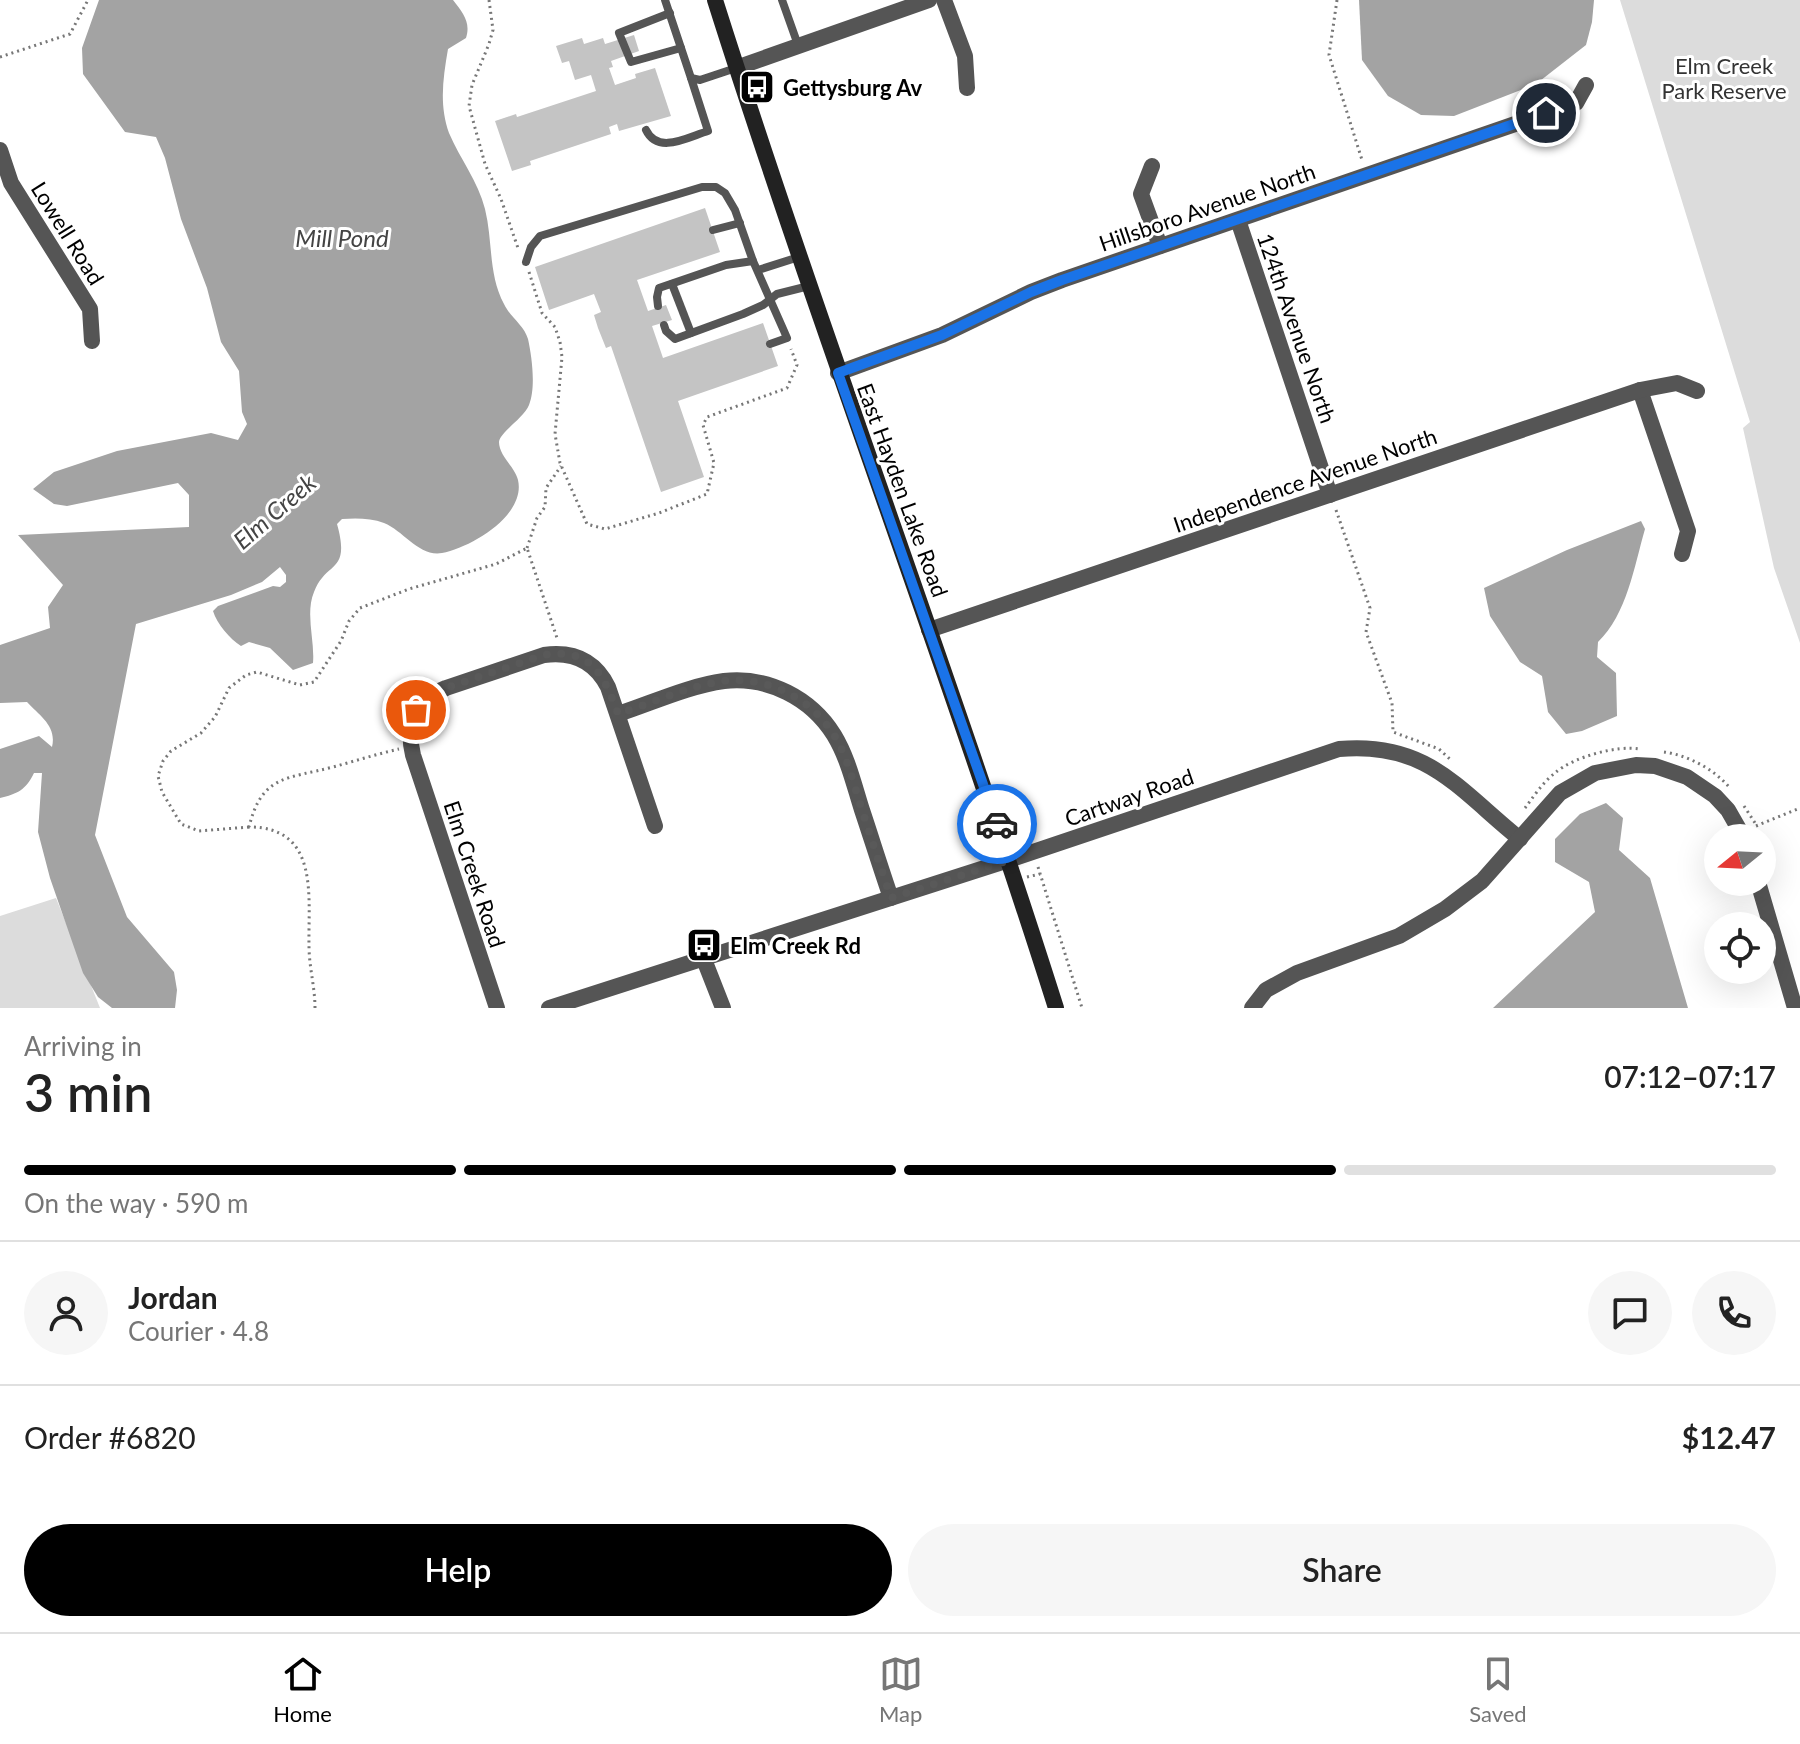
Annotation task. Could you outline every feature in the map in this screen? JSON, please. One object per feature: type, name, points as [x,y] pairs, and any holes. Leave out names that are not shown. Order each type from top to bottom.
[{"type":"main road","name":"East Hayden Lake Road","points":[[715,0],[838,373],[1009,860],[1056,1008]]},
{"type":"street","points":[[736,68],[929,0]]},
{"type":"street","points":[[944,0],[965,56],[967,88]]},
{"type":"street","name":"Hillsboro Avenue North","points":[[838,373],[942,335],[1031,292],[1576,103],[1586,85]]},
{"type":"street","name":"Lowell Road","points":[[0,150],[5,185],[90,309],[92,341]]},
{"type":"street","points":[[1152,166],[1141,194],[1160,246]]},
{"type":"street","name":"124th Avenue North","points":[[1238,220],[1330,495]]},
{"type":"street","name":"Independence Avenue North","points":[[929,630],[1640,390],[1677,383],[1697,391]]},
{"type":"street","points":[[1640,390],[1688,531],[1682,554]]},
{"type":"street","points":[[412,750],[410,727],[416,710],[434,693],[544,655],[575,655],[601,673],[655,826]]},
{"type":"street","points":[[618,714],[700,686],[725,681],[751,681],[799,698],[819,715],[846,759],[891,898]]},
{"type":"street","name":"Cartway Road","points":[[549,1008],[1009,860],[1339,749],[1386,749],[1412,756],[1440,771],[1520,839]]},
{"type":"street","name":"Elm Creek Road","points":[[412,750],[497,1008]]},
{"type":"street","points":[[1252,1008],[1266,990],[1297,973],[1399,936],[1445,909],[1482,881],[1560,793],[1595,773],[1636,765],[1672,771],[1700,785],[1728,810],[1736,824]]},
{"type":"street","points":[[1762,896],[1795,1008]]},
{"type":"street","points":[[703,957],[723,1008]]},
{"type":"lane","points":[[646,130],[649,137],[658,143],[667,144],[708,131],[665,0]]},
{"type":"lane","points":[[782,0],[798,45]]},
{"type":"lane","points":[[670,13],[619,33],[631,62],[681,48]]},
{"type":"lane","points":[[691,78],[700,80],[736,68]]},
{"type":"lane","points":[[526,262],[531,247],[540,236],[702,187],[716,187],[725,193],[740,223],[787,338],[770,344]]},
{"type":"lane","points":[[713,230],[740,223]]},
{"type":"lane","points":[[758,270],[799,257]]},
{"type":"lane","points":[[658,306],[659,288],[726,265],[753,261]]},
{"type":"lane","points":[[672,284],[691,333]]},
{"type":"lane","points":[[664,325],[675,339],[809,286]]},
{"type":"path","points":[[0,57],[70,34],[88,0]]},
{"type":"path","points":[[489,0],[493,30],[472,85],[469,106],[485,164],[501,199],[520,256],[526,262],[542,313],[555,327],[560,342],[562,357],[555,434],[561,466],[587,524],[605,529],[707,494],[714,463],[703,425],[707,417],[787,388],[797,365],[787,338]]},
{"type":"path","points":[[1337,0],[1329,55],[1367,175]]},
{"type":"path","points":[[559,653],[552,616],[527,548],[537,518],[545,507],[546,488],[561,466]]},
{"type":"path","points":[[1330,495],[1370,608],[1366,632],[1392,703],[1393,732],[1439,749],[1461,770]]},
{"type":"path","points":[[315,1008],[309,966],[309,886],[303,855],[283,834],[265,827],[199,831],[181,824],[162,792],[158,776],[163,761],[171,751],[201,733],[215,717],[229,688],[246,675],[257,672],[300,685],[314,682],[341,641],[349,621],[360,608],[409,589],[496,564],[527,548]]},
{"type":"path","points":[[249,827],[254,805],[283,779],[412,750]]},
{"type":"path","points":[[1766,824],[1800,808]]},
{"type":"path","points":[[1040,874],[1082,1008]]},
{"type":"green space","name":"Elm Creek Park Reserve","points":[[1620,0],[1800,0],[1800,643],[1774,568],[1743,428],[1750,422]]},
{"type":"green space","points":[[56,898],[100,1008],[0,1008],[0,916]]},
{"type":"water","name":"Mill Pond","points":[[99,0],[453,0],[465,18],[467,32],[466,38],[448,49],[443,91],[446,123],[482,199],[495,281],[507,309],[526,334],[533,372],[529,405],[499,442],[518,480],[514,505],[505,517],[468,544],[442,553],[426,551],[384,523],[342,519],[337,524],[341,540],[339,559],[319,582],[311,600],[313,663],[293,670],[270,648],[249,642],[241,646],[224,631],[213,611],[218,606],[273,586],[280,587],[286,582],[286,575],[280,567],[262,582],[231,595],[136,624],[95,835],[127,917],[174,972],[177,990],[175,1008],[112,1008],[98,997],[83,973],[50,878],[38,832],[42,773],[34,773],[20,790],[0,798],[0,749],[39,736],[52,747],[53,740],[50,727],[27,702],[0,703],[0,645],[50,628],[48,607],[63,585],[18,535],[189,527],[189,495],[178,483],[67,506],[54,504],[33,489],[54,472],[117,451],[211,433],[238,440],[247,424],[242,412],[239,371],[221,342],[207,288],[181,219],[165,158],[156,137],[125,132],[83,74],[82,48]]},
{"type":"water","points":[[1359,0],[1594,0],[1586,45],[1536,84],[1454,116],[1421,115],[1388,96],[1362,60]]},
{"type":"water","points":[[1641,521],[1645,529],[1623,604],[1598,642],[1597,657],[1616,673],[1617,716],[1582,731],[1566,734],[1548,712],[1542,676],[1520,662],[1490,616],[1484,588]]},
{"type":"water","points":[[1606,803],[1623,818],[1619,850],[1650,878],[1688,1008],[1493,1008],[1595,912],[1589,882],[1555,862],[1555,839],[1580,814]]},
{"type":"building","points":[[634,35],[639,51],[611,61],[613,67],[609,68],[615,85],[655,68],[671,116],[619,131],[617,124],[609,127],[611,134],[530,161],[531,165],[512,171],[495,121],[516,114],[517,117],[596,91],[591,75],[575,80],[569,61],[562,63],[556,46],[582,38],[584,44],[603,38],[605,44]]},
{"type":"building","points":[[705,208],[720,252],[637,280],[648,311],[666,305],[672,320],[652,326],[663,358],[763,323],[778,366],[678,401],[704,477],[661,492],[611,346],[606,348],[598,328],[594,315],[601,312],[594,294],[549,310],[535,267]]},
{"type":"way so far","points":[[416,710],[434,693],[446,688],[544,655],[559,653],[575,655],[601,673],[618,714],[700,686],[725,681],[751,681],[775,687],[799,698],[819,715],[834,736],[846,759],[891,898],[1009,860],[997,824]]},
{"type":"place","name":"Gettysburg Av","points":[[757,87]]},
{"type":"place","name":"Elm Creek Rd","points":[[704,945]]},
{"type":"route","points":[[997,824],[838,373],[972,323],[1031,292],[1062,280],[1546,113]]},
{"type":"water label","name":"Elm Creek","points":[[274,511]]}]
